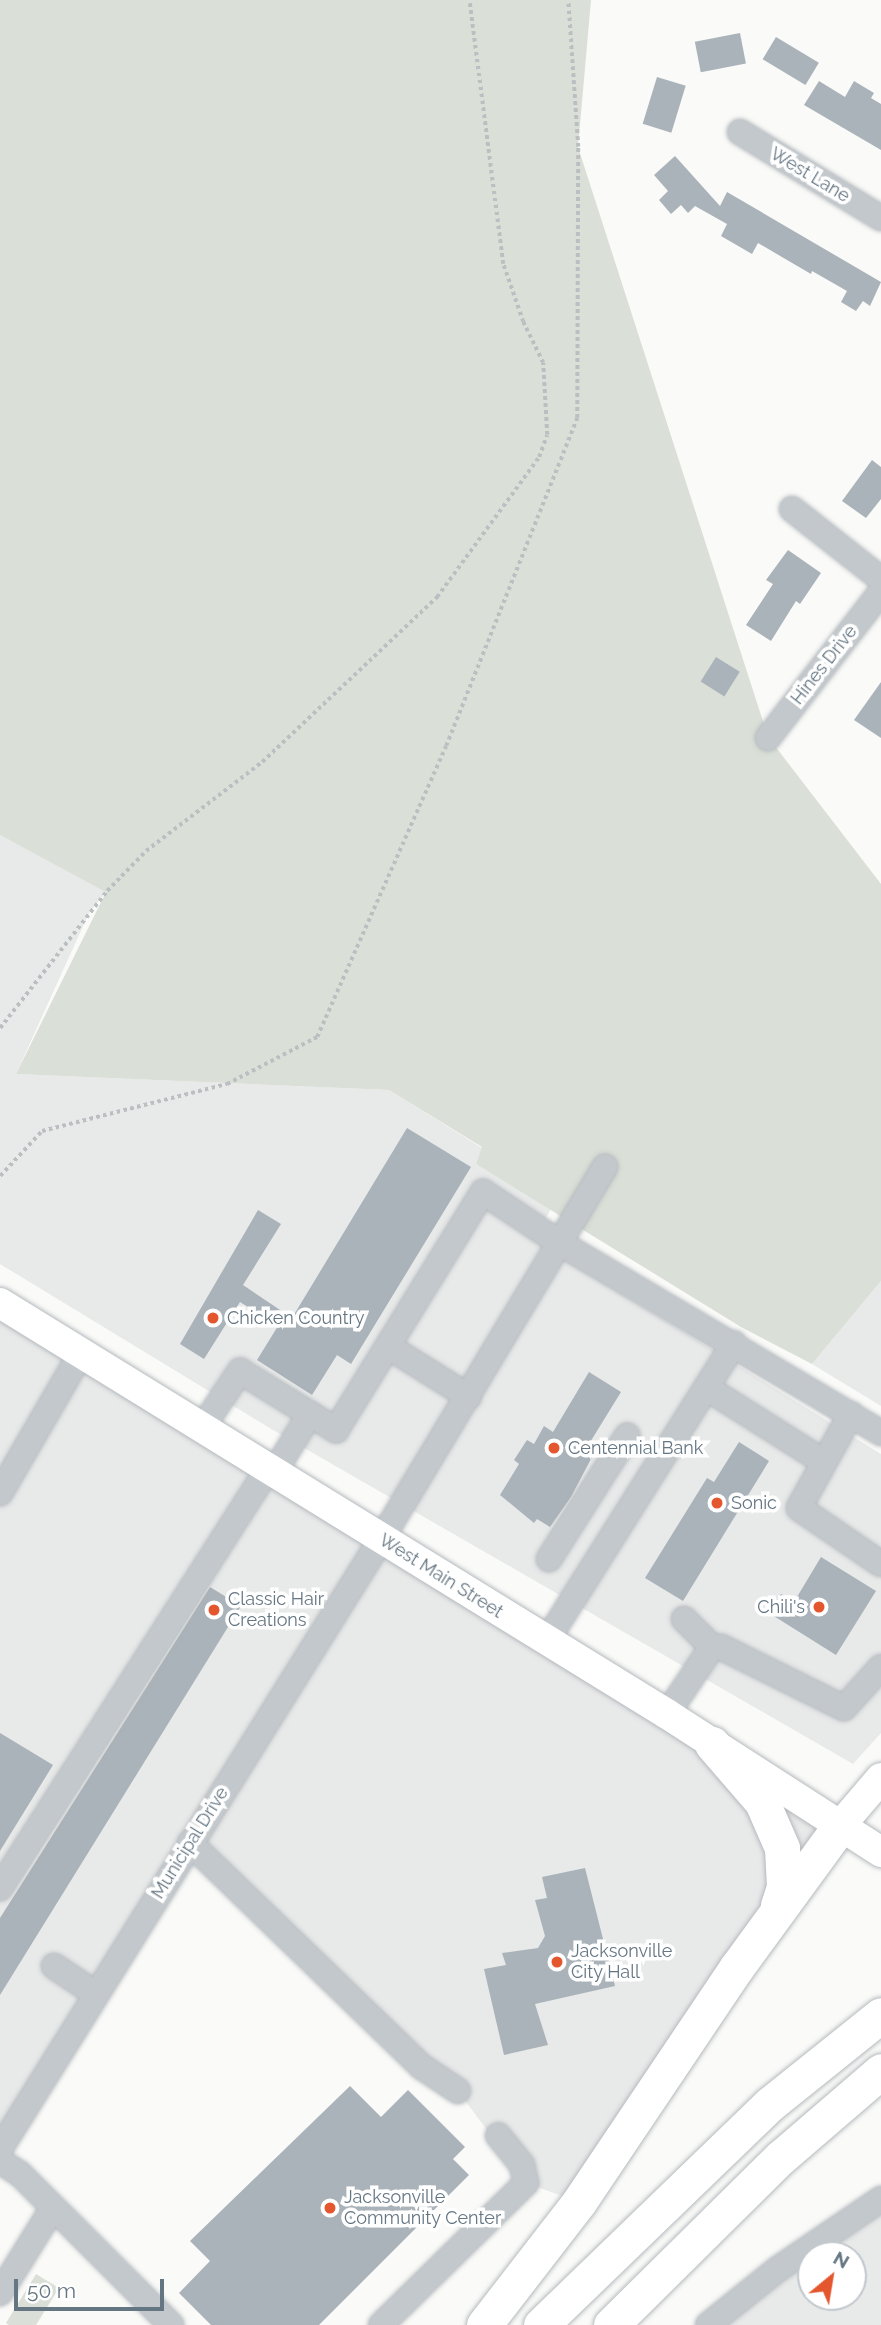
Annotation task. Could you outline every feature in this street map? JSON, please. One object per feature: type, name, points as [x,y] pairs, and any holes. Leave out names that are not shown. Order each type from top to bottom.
[{"type":"highway","points":[[712,1744],[762,1802],[782,1848],[784,1887],[777,1910]]},
{"type":"highway","points":[[484,2325],[579,2202],[777,1910],[840,1826]]},
{"type":"highway","points":[[541,2325],[770,2104],[881,2015]]},
{"type":"highway","points":[[611,2325],[780,2158],[881,2071]]},
{"type":"main road","name":"West Main Street","points":[[0,1303],[546,1642],[667,1714],[881,1852]]},
{"type":"main road","points":[[840,1826],[881,1778]]},
{"type":"street","name":"West Lane","points":[[740,132],[881,218]]},
{"type":"street","points":[[792,509],[881,579]]},
{"type":"street","name":"Hines Drive","points":[[768,737],[881,592]]},
{"type":"street","name":"Municipal Drive","points":[[0,2149],[382,1538],[605,1167]]},
{"type":"street","points":[[202,1428],[240,1371],[336,1430],[483,1192],[560,1243],[734,1343],[881,1433]]},
{"type":"street","points":[[546,1642],[734,1343]]},
{"type":"street","points":[[388,1347],[469,1396]]},
{"type":"street","points":[[0,1493],[80,1353]]},
{"type":"street","points":[[707,1388],[824,1461]]},
{"type":"street","points":[[0,1888],[310,1414]]},
{"type":"street","points":[[851,1414],[799,1508],[881,1564]]},
{"type":"street","points":[[549,1559],[627,1436]]},
{"type":"street","points":[[684,1619],[712,1647],[721,1647],[844,1709],[881,1667]]},
{"type":"street","points":[[667,1714],[712,1647]]},
{"type":"street","points":[[190,1843],[422,2067],[458,2091]]},
{"type":"street","points":[[54,1966],[96,1994]]},
{"type":"street","points":[[381,2325],[526,2183],[522,2165],[498,2135]]},
{"type":"street","points":[[0,2161],[53,2208],[171,2325]]},
{"type":"street","points":[[708,2325],[778,2269],[881,2199]]},
{"type":"street","points":[[0,2293],[53,2208]]},
{"type":"path","points":[[0,1028],[101,899],[146,850],[262,762],[438,597],[539,457],[547,435],[543,363],[523,321],[503,264],[469,0]]},
{"type":"path","points":[[0,1176],[41,1131],[226,1084],[317,1037],[446,746],[577,418],[578,147],[568,0]]},
{"type":"shaded area","points":[[0,0],[591,0],[578,147],[768,737],[881,884],[881,1281],[812,1364],[741,1327],[476,1164],[482,1147],[389,1090],[16,1074],[106,892],[0,835]]},
{"type":"shaded area","points":[[0,835],[107,891],[89,913],[16,1074],[389,1090],[482,1148],[476,1164],[551,1209],[533,1239],[881,1454],[881,1733],[853,1764],[273,1430],[0,1264]]},
{"type":"shaded area","points":[[881,1281],[881,1406],[812,1364]]},
{"type":"shaded area","points":[[0,1303],[840,1826],[579,2202],[526,2183],[458,2091],[190,1843],[0,2149]]},
{"type":"shaded area","points":[[881,2199],[881,2325],[708,2325],[797,2260],[797,2311],[867,2311],[867,2241],[823,2241]]},
{"type":"shaded area","points":[[36,2274],[59,2288],[36,2325],[9,2325],[6,2323]]},
{"type":"building","points":[[740,33],[746,63],[701,72],[695,42]]},
{"type":"building","points":[[776,37],[819,63],[805,85],[763,59]]},
{"type":"building","points":[[657,77],[686,86],[671,133],[643,124]]},
{"type":"building","points":[[819,81],[845,97],[854,81],[874,93],[871,98],[881,104],[881,150],[804,105]]},
{"type":"building","points":[[675,156],[720,206],[727,192],[881,282],[870,306],[863,301],[856,311],[841,302],[847,291],[812,271],[811,274],[758,243],[752,254],[721,236],[727,224],[695,206],[688,213],[681,205],[671,214],[659,200],[668,191],[654,175]]},
{"type":"building","points":[[872,460],[881,467],[881,499],[866,518],[842,501]]},
{"type":"building","points":[[788,550],[821,573],[800,604],[796,601],[771,641],[746,625],[773,584],[766,580]]},
{"type":"building","points":[[716,657],[740,672],[724,696],[701,682]]},
{"type":"building","points":[[881,682],[881,738],[854,720]]},
{"type":"building","points":[[407,1128],[471,1167],[351,1364],[337,1355],[312,1395],[257,1360],[278,1326],[240,1302],[204,1359],[180,1344],[258,1210],[281,1224],[243,1285],[292,1318]]},
{"type":"building","name":"Centennial Bank","points":[[589,1372],[621,1392],[584,1452],[592,1457],[571,1497],[550,1527],[537,1519],[534,1523],[500,1495],[519,1464],[514,1460],[527,1440],[534,1444],[544,1426],[553,1432]]},
{"type":"building","name":"Sonic","points":[[739,1442],[769,1461],[683,1601],[645,1578],[707,1478],[714,1482]]},
{"type":"building","name":"Chili's","points":[[821,1557],[876,1591],[836,1655],[769,1613],[781,1594],[794,1602]]},
{"type":"building","points":[[210,1587],[241,1606],[0,1995],[0,1918]]},
{"type":"building","points":[[0,1733],[53,1765],[0,1851]]},
{"type":"building","name":"Jacksonville City Hall","points":[[585,1868],[615,1986],[535,2004],[548,2045],[504,2055],[484,1969],[506,1965],[502,1953],[538,1948],[545,1936],[535,1900],[547,1898],[542,1877]]},
{"type":"building","name":"Jacksonville Community Center","points":[[350,2086],[381,2117],[408,2090],[465,2147],[453,2159],[469,2175],[319,2325],[211,2325],[179,2293],[210,2261],[190,2241]]},
{"type":"place","name":"Chicken Country","points":[[213,1318]]},
{"type":"place","name":"Centennial Bank","points":[[554,1448]]},
{"type":"place","name":"Sonic","points":[[717,1503]]},
{"type":"place","name":"Chili's","points":[[819,1607]]},
{"type":"place","name":"Classic Hair Creations","points":[[214,1610]]},
{"type":"place","name":"Jacksonville City Hall","points":[[557,1962]]},
{"type":"place","name":"Jacksonville Community Center","points":[[330,2208]]}]
